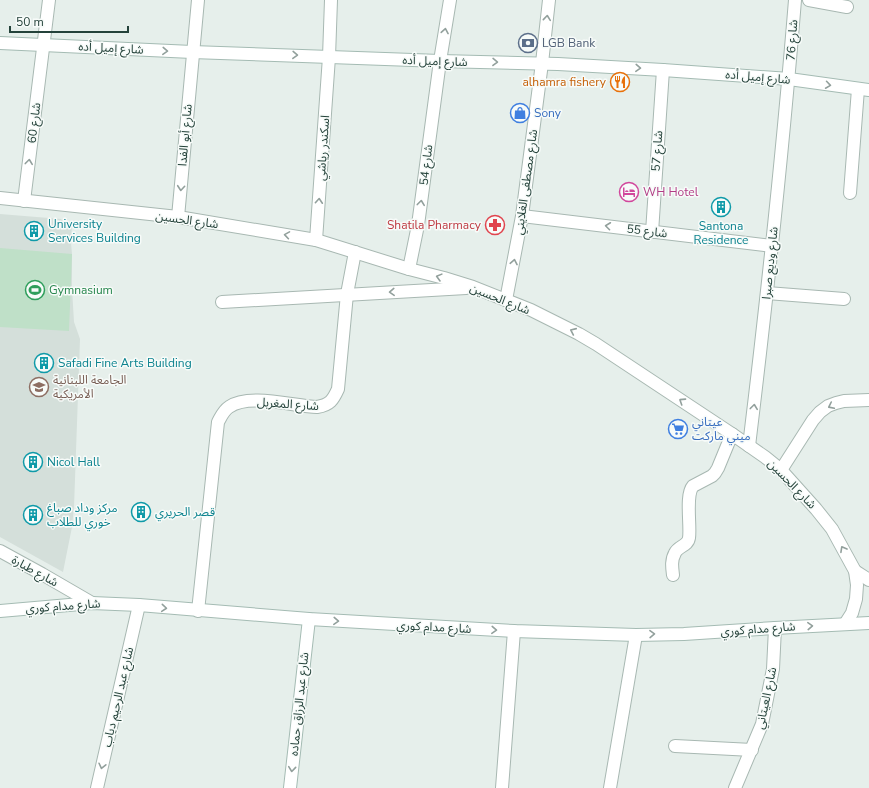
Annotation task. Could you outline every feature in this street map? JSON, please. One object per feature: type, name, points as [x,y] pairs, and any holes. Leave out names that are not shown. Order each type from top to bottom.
[{"type":"street","name":"شارع 60","points":[[24,201],[49,0]]},
{"type":"street","name":"شارع أبو الفدا","points":[[178,217],[192,52],[198,0]]},
{"type":"street","name":"اسكندر رياشي","points":[[316,240],[329,57],[331,0]]},
{"type":"street","name":"شارع 54","points":[[409,269],[418,225],[440,61],[450,0]]},
{"type":"street","name":"شارع مصطفى الغلايني","points":[[506,300],[522,216],[549,0]]},
{"type":"street","name":"شارع 76","points":[[789,79],[795,0]]},
{"type":"street","points":[[809,0],[847,7]]},
{"type":"street","name":"شارع إميل أده","points":[[0,43],[192,52],[440,61],[542,63],[789,79],[863,89]]},
{"type":"street","name":"شارع 57","points":[[652,232],[663,70]]},
{"type":"street","name":"شارع وديع صبرا","points":[[749,446],[767,293],[789,79]]},
{"type":"street","points":[[850,193],[863,89]]},
{"type":"street","name":"شارع الحسين","points":[[0,198],[178,217],[316,240],[473,287],[531,310],[579,334],[732,434],[781,470],[832,529],[855,571],[857,585],[856,599],[852,613],[845,624]]},
{"type":"street","name":"شارع 55","points":[[522,216],[772,246]]},
{"type":"street","name":"شارع المغربل","points":[[198,611],[218,422],[223,413],[229,407],[238,403],[261,400],[317,408],[330,403],[335,397],[338,389],[347,294],[355,252]]},
{"type":"street","points":[[222,302],[473,287]]},
{"type":"street","points":[[767,293],[844,299]]},
{"type":"street","points":[[781,470],[813,420],[820,412],[828,406],[844,401],[869,400]]},
{"type":"street","points":[[673,574],[672,560],[675,553],[689,540],[690,489],[692,486],[715,473],[732,434]]},
{"type":"street","name":"شارع طبارة","points":[[0,551],[92,603]]},
{"type":"street","points":[[855,571],[869,580]]},
{"type":"street","name":"شارع مدام كوري","points":[[0,611],[92,603],[139,605],[308,619],[514,631],[636,635],[684,634],[869,623]]},
{"type":"street","name":"شارع عبد الرحيم دياب","points":[[96,788],[139,605]]},
{"type":"street","name":"شارع عبد الرزاق حماده","points":[[290,788],[308,619]]},
{"type":"street","name":"شارع العيتاني","points":[[735,788],[762,724],[773,669],[775,628]]},
{"type":"street","points":[[502,788],[514,631]]},
{"type":"street","points":[[610,788],[636,635]]},
{"type":"street","points":[[675,746],[752,750]]},
{"type":"shaded area","name":"الجامعة اللبنانية الأمريكية","points":[[0,214],[61,219],[63,222],[72,222],[71,243],[74,322],[80,339],[74,507],[72,527],[63,572],[0,537]]},
{"type":"green space","name":"Gymnasium","points":[[0,248],[72,254],[69,331],[0,327]]},
{"type":"place","name":"LGB Bank","points":[[528,43]]},
{"type":"place","name":"alhamra fishery","points":[[620,82]]},
{"type":"place","name":"Sony","points":[[520,113]]},
{"type":"place","name":"WH Hotel","points":[[629,192]]},
{"type":"place","name":"Santona Residence","points":[[721,207]]},
{"type":"place","name":"Shatila Pharmacy","points":[[495,225]]},
{"type":"place","name":"University Services Building","points":[[34,231]]},
{"type":"place","name":"Gymnasium","points":[[35,290]]},
{"type":"place","name":"Safadi Fine Arts Building","points":[[44,363]]},
{"type":"place","name":"الجامعة اللبنانية الأمريكية","points":[[39,387]]},
{"type":"place","name":"عيتاني ميني ماركت","points":[[678,429]]},
{"type":"place","name":"Nicol Hall","points":[[33,462]]},
{"type":"place","name":"قصر الحريري","points":[[141,512]]},
{"type":"place","name":"مركز وداد صباغ خوري للطلاب","points":[[33,515]]}]
